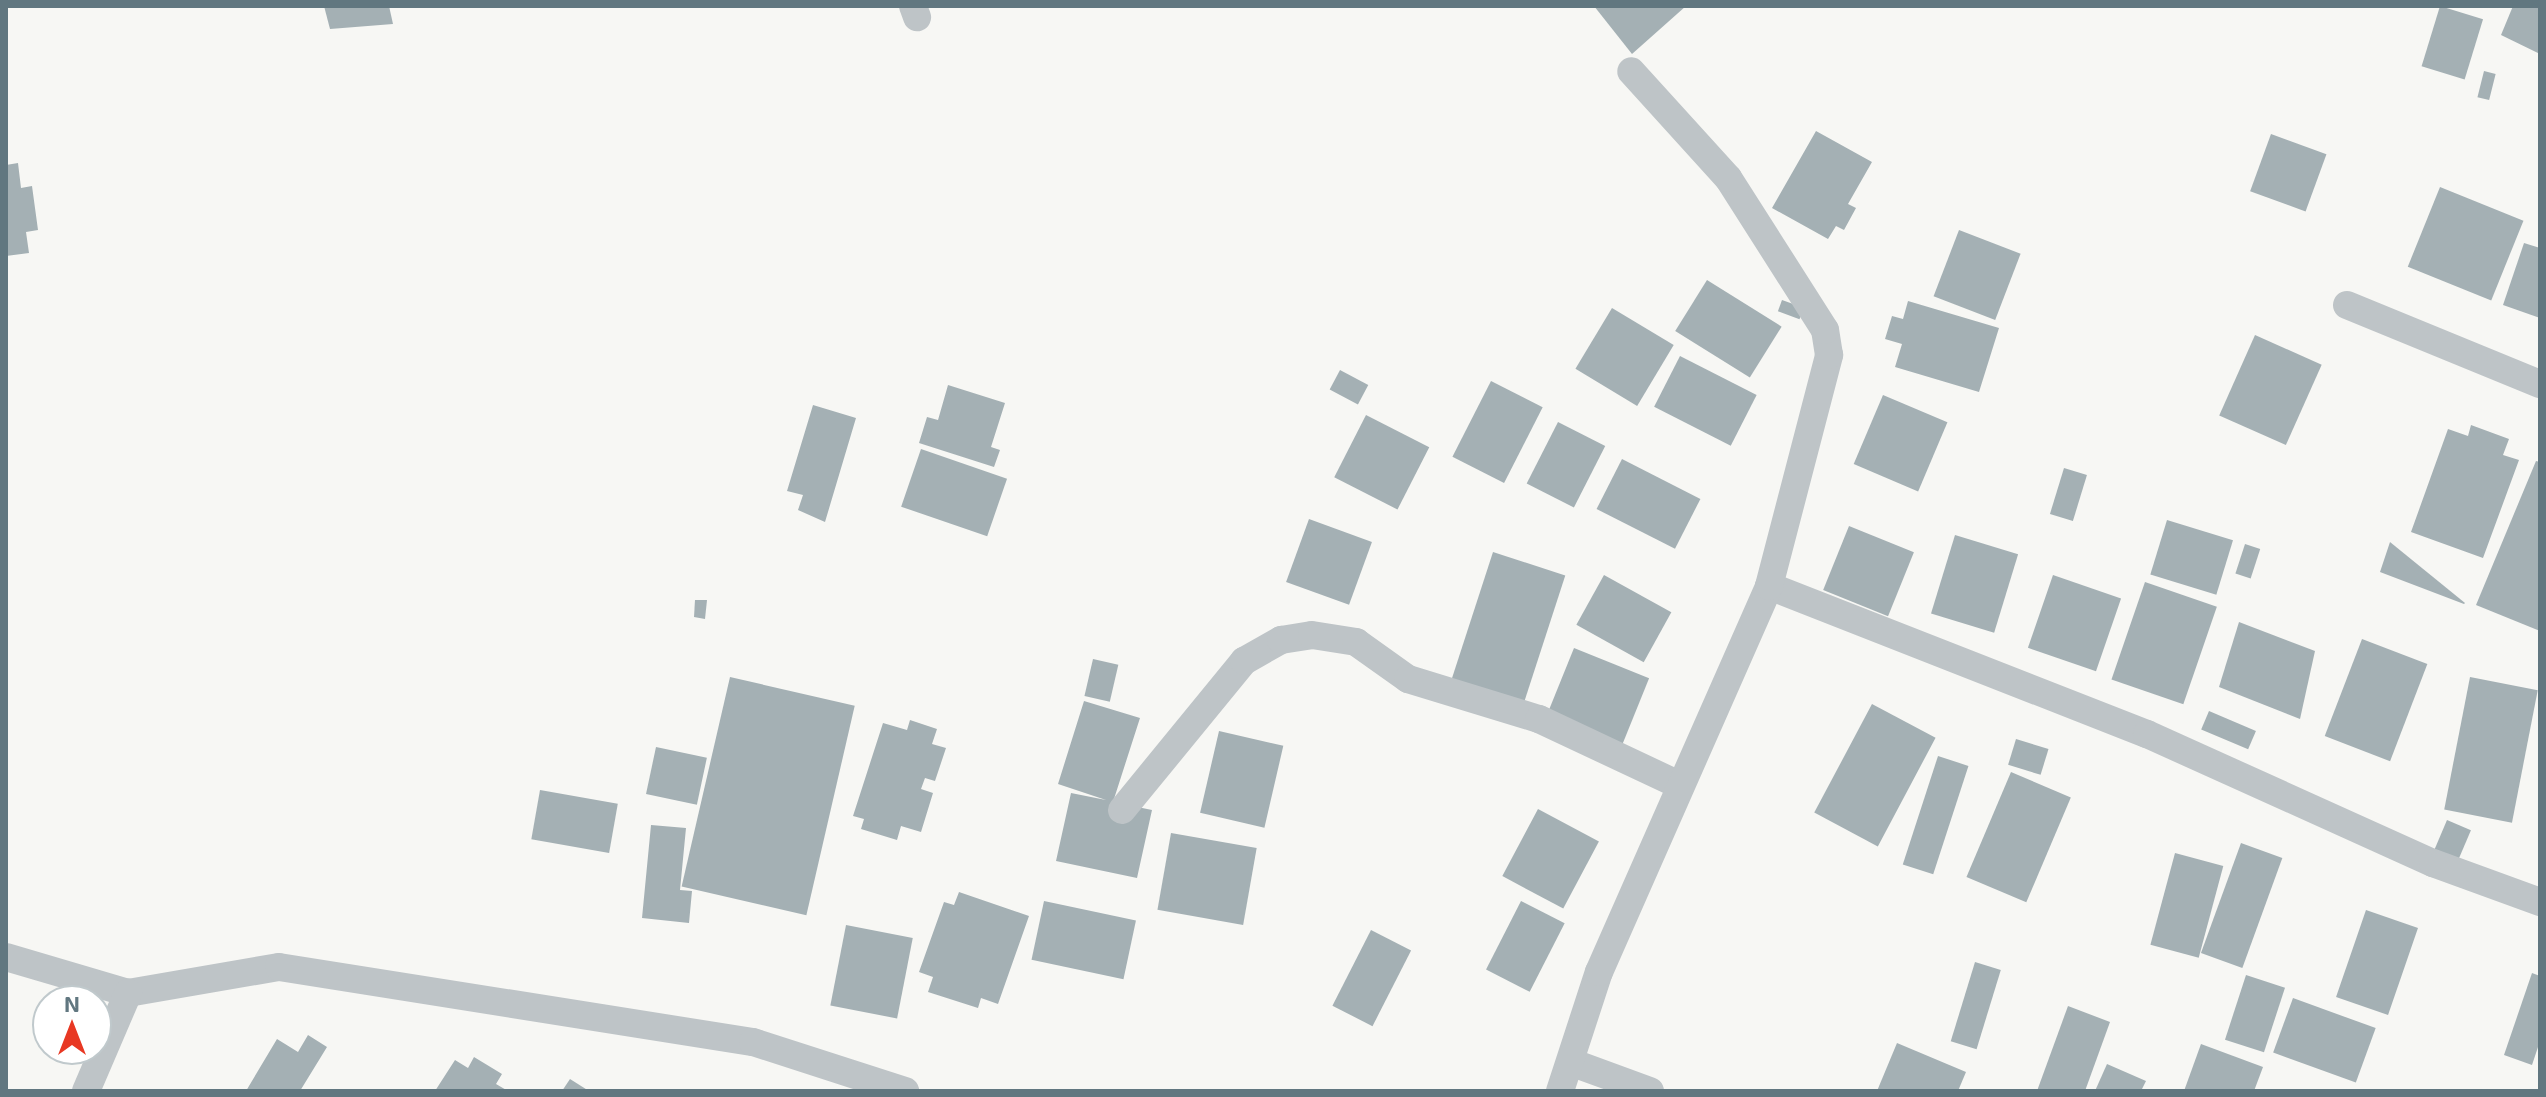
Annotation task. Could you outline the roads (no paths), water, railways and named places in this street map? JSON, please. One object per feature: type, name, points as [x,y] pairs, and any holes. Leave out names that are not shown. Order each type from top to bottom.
[{"type":"street","points":[[1560,1091],[1573,1063],[1599,972],[1677,784],[1769,586],[1827,367],[1825,330],[1728,178],[1631,71]]},
{"type":"street","points":[[2347,305],[2540,384]]},
{"type":"street","points":[[1769,586],[2147,734],[2433,863],[2540,902]]},
{"type":"street","points":[[1122,810],[1244,661],[1281,640],[1312,635],[1356,642],[1408,679],[1539,719],[1677,784]]},
{"type":"street","points":[[6,957],[128,993],[279,967],[753,1042],[905,1091]]},
{"type":"street","points":[[86,1091],[128,993]]},
{"type":"street","points":[[1573,1063],[1650,1091]]}]
